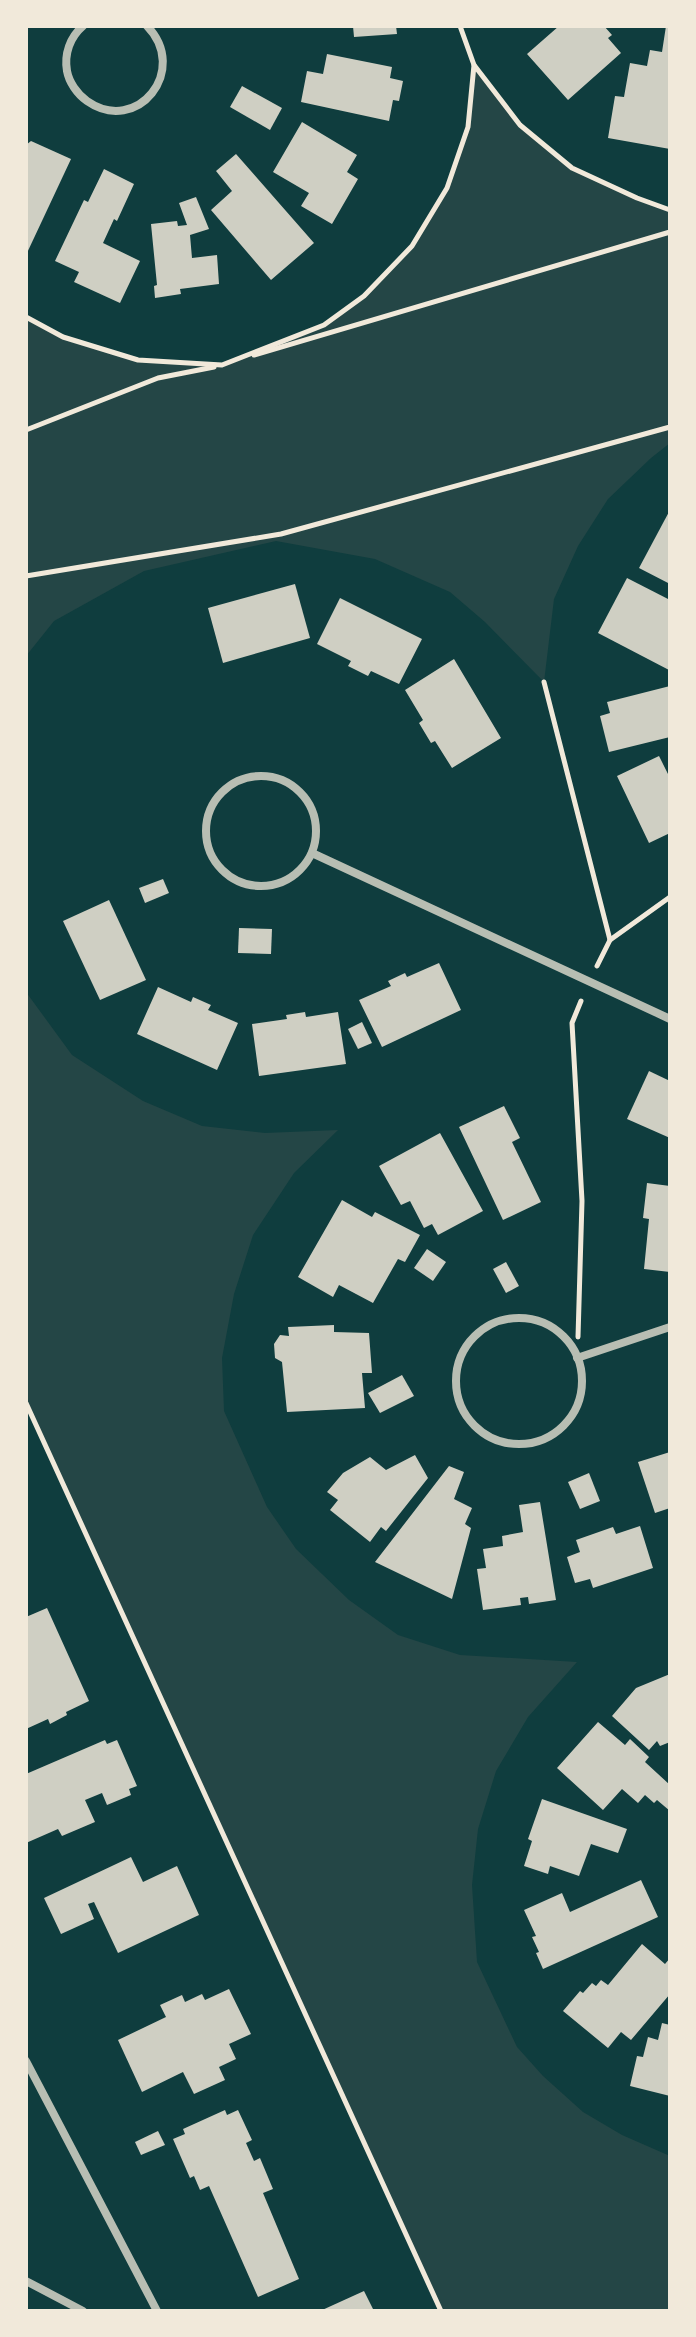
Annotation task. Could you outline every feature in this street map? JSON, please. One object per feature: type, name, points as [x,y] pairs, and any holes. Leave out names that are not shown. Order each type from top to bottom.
[{"type":"street","points":[[83,26],[70,42],[66,56],[67,71],[72,85],[83,99],[113,111],[130,109],[145,101],[156,89],[163,74],[164,57],[159,41],[147,26]]},
{"type":"street","points":[[254,775],[274,776],[292,784],[306,798],[314,815],[317,834],[312,853],[302,869],[286,881],[268,886],[249,885],[230,877],[216,864],[207,847],[205,828],[210,809],[220,793],[236,780],[254,775]]},
{"type":"street","points":[[312,853],[670,1019]]},
{"type":"street","points":[[517,1318],[545,1325],[567,1341],[577,1358],[582,1376],[581,1394],[574,1412],[563,1427],[547,1438],[510,1444],[492,1439],[476,1428],[464,1414],[457,1396],[455,1378],[459,1359],[468,1343],[482,1330],[499,1321],[517,1318]]},
{"type":"street","points":[[577,1358],[670,1327]]},
{"type":"street","points":[[26,2061],[157,2311]]},
{"type":"street","points":[[26,2281],[83,2311]]},
{"type":"path","points":[[460,26],[474,65],[520,125],[572,168],[670,210]]},
{"type":"path","points":[[26,317],[63,337],[138,360],[222,365],[324,325],[364,296],[412,246],[447,188],[468,127],[474,65]]},
{"type":"path","points":[[26,430],[158,378],[222,365],[670,232]]},
{"type":"path","points":[[26,576],[281,534],[670,427]]},
{"type":"path","points":[[544,682],[610,940]]},
{"type":"path","points":[[577,1358],[582,1201],[572,1023],[610,940],[670,897]]},
{"type":"path","points":[[26,1403],[441,2311]]},
{"type":"shaded area","points":[[474,65],[520,125],[572,168],[670,210],[670,443],[608,499],[578,546],[554,599],[544,682],[485,622],[450,592],[375,559],[276,541],[144,571],[54,621],[26,656],[26,317],[63,337],[138,360],[222,365],[324,325],[364,296],[412,247],[447,188],[468,127]]},
{"type":"shaded area","points":[[26,992],[72,1055],[143,1101],[202,1126],[265,1133],[338,1130],[294,1173],[253,1235],[234,1294],[222,1358],[224,1411],[267,1507],[296,1549],[349,1600],[398,1635],[460,1655],[577,1662],[528,1717],[496,1771],[478,1829],[472,1885],[477,1962],[517,2047],[543,2076],[583,2112],[622,2135],[670,2156],[670,2311],[441,2311],[26,1403]]},
{"type":"building","points":[[353,26],[396,26],[397,34],[354,37]]},
{"type":"building","points":[[559,26],[604,26],[612,35],[608,38],[621,53],[568,100],[527,54]]},
{"type":"building","points":[[666,26],[670,26],[670,149],[608,138],[615,96],[624,97],[630,63],[647,66],[650,50],[662,52]]},
{"type":"building","points":[[327,54],[392,67],[390,78],[403,81],[399,101],[393,100],[389,121],[301,102],[307,71],[323,74]]},
{"type":"building","points":[[242,86],[282,108],[270,130],[230,107]]},
{"type":"building","points":[[302,122],[357,155],[347,172],[358,179],[332,224],[301,206],[309,193],[273,172]]},
{"type":"building","points":[[31,141],[71,159],[26,255],[26,145]]},
{"type":"building","points":[[236,154],[314,243],[271,280],[211,210],[232,191],[216,171]]},
{"type":"building","points":[[104,169],[134,184],[103,243],[140,261],[120,303],[74,282],[79,272],[55,261],[84,200],[88,202]]},
{"type":"building","points":[[196,197],[209,229],[190,235],[192,258],[217,255],[219,284],[180,289],[181,294],[155,298],[154,286],[157,285],[151,224],[177,221],[178,226],[187,225],[179,203]]},
{"type":"building","points":[[670,510],[670,584],[639,568]]},
{"type":"building","points":[[627,578],[670,600],[669,670],[598,633]]},
{"type":"building","points":[[295,584],[310,638],[223,663],[208,608]]},
{"type":"building","points":[[340,598],[422,639],[399,684],[371,671],[368,676],[348,666],[351,661],[317,644]]},
{"type":"building","points":[[454,659],[501,738],[452,768],[435,741],[431,743],[419,723],[423,720],[405,690]]},
{"type":"building","points":[[670,686],[670,737],[609,752],[600,716],[610,713],[607,702]]},
{"type":"building","points":[[659,756],[670,773],[670,833],[649,843],[617,776]]},
{"type":"building","points":[[163,879],[169,893],[145,903],[139,888]]},
{"type":"building","points":[[109,900],[146,980],[100,1000],[63,921]]},
{"type":"building","points":[[239,928],[272,929],[271,954],[238,953]]},
{"type":"building","points":[[439,963],[461,1010],[382,1047],[359,1000],[391,986],[388,981],[405,973],[407,977]]},
{"type":"building","points":[[158,987],[191,1002],[193,997],[211,1005],[208,1010],[238,1023],[217,1070],[137,1034]]},
{"type":"building","points":[[305,1012],[306,1017],[338,1012],[346,1064],[259,1076],[252,1024],[287,1019],[286,1015]]},
{"type":"building","points":[[362,1022],[372,1043],[358,1049],[348,1029]]},
{"type":"building","points":[[649,1071],[670,1081],[670,1138],[627,1119]]},
{"type":"building","points":[[504,1106],[520,1138],[512,1142],[541,1202],[503,1220],[459,1127]]},
{"type":"building","points":[[440,1133],[483,1211],[438,1235],[432,1224],[424,1228],[410,1201],[401,1205],[379,1166]]},
{"type":"building","points":[[647,1183],[670,1186],[670,1272],[644,1269],[649,1219],[643,1218]]},
{"type":"building","points":[[342,1200],[372,1217],[375,1212],[420,1235],[405,1262],[398,1259],[373,1303],[339,1285],[333,1297],[298,1277]]},
{"type":"building","points":[[427,1249],[446,1262],[433,1281],[414,1268]]},
{"type":"building","points":[[506,1262],[519,1286],[506,1293],[493,1269]]},
{"type":"building","points":[[334,1325],[334,1332],[369,1333],[372,1373],[362,1373],[365,1408],[287,1412],[282,1362],[275,1358],[274,1344],[280,1335],[289,1336],[288,1327]]},
{"type":"building","points":[[402,1375],[414,1396],[380,1413],[368,1393]]},
{"type":"building","points":[[670,1452],[670,1508],[655,1513],[638,1462]]},
{"type":"building","points":[[415,1455],[428,1478],[386,1531],[381,1527],[370,1542],[330,1510],[338,1500],[327,1492],[343,1473],[370,1457],[386,1470]]},
{"type":"building","points":[[449,1466],[464,1472],[454,1499],[472,1508],[465,1524],[471,1528],[452,1599],[375,1562]]},
{"type":"building","points":[[589,1473],[600,1501],[580,1509],[568,1482]]},
{"type":"building","points":[[540,1502],[556,1600],[529,1604],[528,1597],[520,1598],[521,1605],[483,1610],[477,1569],[486,1568],[483,1549],[503,1546],[502,1536],[523,1532],[519,1505]]},
{"type":"building","points":[[640,1526],[653,1568],[593,1588],[590,1579],[575,1583],[567,1557],[580,1552],[576,1540],[613,1527],[616,1534]]},
{"type":"building","points":[[47,1608],[89,1701],[50,1724],[48,1719],[26,1729],[26,1617]]},
{"type":"building","points":[[670,1674],[670,1742],[660,1746],[657,1741],[649,1750],[612,1716],[636,1688]]},
{"type":"building","points":[[598,1722],[625,1745],[630,1739],[649,1757],[645,1762],[670,1785],[670,1811],[645,1795],[638,1803],[622,1789],[603,1810],[557,1768]]},
{"type":"building","points":[[105,1740],[107,1744],[117,1740],[137,1786],[129,1789],[131,1795],[107,1805],[102,1793],[85,1800],[95,1822],[62,1836],[58,1829],[26,1843],[26,1774]]},
{"type":"building","points":[[542,1799],[627,1829],[618,1853],[591,1844],[579,1876],[550,1866],[548,1874],[524,1866],[532,1841],[528,1839]]},
{"type":"building","points":[[131,1857],[143,1882],[177,1866],[199,1915],[118,1953],[94,1902],[88,1904],[94,1919],[61,1934],[44,1898]]},
{"type":"building","points":[[641,1880],[658,1917],[543,1969],[532,1937],[536,1936],[524,1910],[562,1893],[570,1912]]},
{"type":"building","points":[[642,1944],[665,1964],[670,1958],[670,1994],[631,2040],[621,2032],[608,2048],[563,2011],[580,1991],[583,1993],[592,1983],[596,1986],[601,1980],[608,1985]]},
{"type":"building","points":[[229,1989],[251,2034],[229,2044],[236,2059],[219,2067],[225,2080],[194,2094],[183,2072],[142,2092],[118,2040],[166,2017],[160,2005],[182,1995],[185,2002],[202,1994],[205,2000]]},
{"type":"building","points":[[662,2023],[670,2025],[670,2096],[630,2086],[637,2056],[643,2057],[648,2037],[658,2040]]},
{"type":"building","points":[[225,2110],[227,2115],[238,2110],[252,2140],[246,2143],[254,2161],[260,2158],[273,2189],[263,2193],[299,2279],[258,2297],[209,2186],[200,2190],[194,2176],[190,2178],[173,2139],[185,2134],[183,2129]]},
{"type":"building","points":[[158,2131],[165,2145],[141,2155],[135,2142]]},
{"type":"building","points":[[364,2291],[374,2311],[320,2311]]}]
